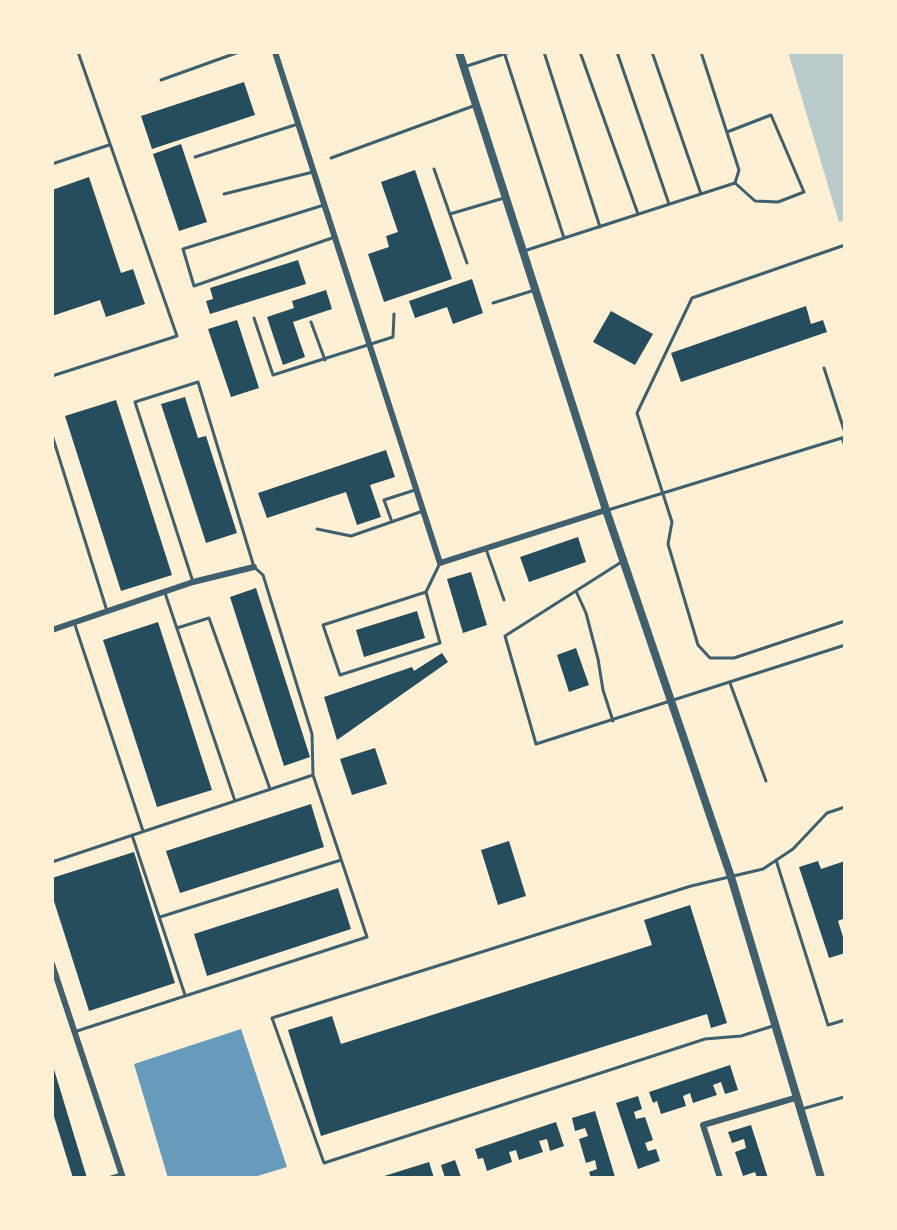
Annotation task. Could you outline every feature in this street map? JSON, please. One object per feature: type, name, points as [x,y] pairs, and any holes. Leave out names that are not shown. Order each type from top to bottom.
[{"type":"street","points":[[275,52],[440,563],[606,510]]},
{"type":"street","points":[[459,52],[606,510],[731,877],[773,1026],[821,1178]]},
{"type":"street","points":[[52,630],[193,582],[254,567]]},
{"type":"street","points":[[52,964],[122,1176]]},
{"type":"street","points":[[720,1178],[703,1125],[795,1098]]},
{"type":"lane","points":[[52,376],[177,336],[78,52]]},
{"type":"lane","points":[[161,80],[239,52]]},
{"type":"lane","points":[[544,52],[600,227]]},
{"type":"lane","points":[[580,52],[638,214]]},
{"type":"lane","points":[[617,52],[669,204]]},
{"type":"lane","points":[[652,52],[701,194]]},
{"type":"lane","points":[[701,52],[739,170],[735,183]]},
{"type":"lane","points":[[464,67],[506,53],[564,238]]},
{"type":"lane","points":[[331,158],[476,105]]},
{"type":"lane","points":[[727,132],[771,115],[804,192],[778,202],[755,201],[735,183]]},
{"type":"lane","points":[[195,157],[298,124]]},
{"type":"lane","points":[[52,164],[109,145]]},
{"type":"lane","points":[[434,169],[467,263]]},
{"type":"lane","points":[[224,194],[313,172]]},
{"type":"lane","points":[[523,251],[735,183]]},
{"type":"lane","points":[[450,214],[506,198]]},
{"type":"lane","points":[[324,205],[183,249],[194,286],[334,237]]},
{"type":"lane","points":[[845,245],[692,298],[637,413],[672,522],[668,544],[698,645],[710,658],[734,658],[845,621]]},
{"type":"lane","points":[[493,303],[535,290]]},
{"type":"lane","points":[[254,318],[273,375],[393,337],[394,314]]},
{"type":"lane","points":[[311,322],[325,360]]},
{"type":"lane","points":[[824,368],[845,446]]},
{"type":"lane","points":[[74,1032],[367,937],[313,775],[312,734],[263,575],[254,567],[198,382],[135,402],[193,582]]},
{"type":"lane","points":[[52,435],[107,611]]},
{"type":"lane","points":[[606,510],[844,436]]},
{"type":"lane","points":[[392,522],[384,500],[416,490]]},
{"type":"lane","points":[[317,529],[351,536],[423,511]]},
{"type":"lane","points":[[486,549],[504,600]]},
{"type":"lane","points":[[623,561],[505,636],[536,744],[845,645]]},
{"type":"lane","points":[[426,592],[323,625],[340,675],[440,643],[426,592],[440,563]]},
{"type":"lane","points":[[576,591],[586,613],[613,721]]},
{"type":"lane","points":[[165,593],[235,801]]},
{"type":"lane","points":[[176,629],[209,618],[270,789]]},
{"type":"lane","points":[[74,622],[143,831]]},
{"type":"lane","points":[[52,667],[52,695]]},
{"type":"lane","points":[[730,683],[766,781]]},
{"type":"lane","points":[[52,862],[313,775]]},
{"type":"lane","points":[[773,1026],[741,1036],[705,1039],[324,1163],[272,1018],[691,886],[763,869],[793,849],[827,813],[845,807]]},
{"type":"lane","points":[[132,835],[186,996]]},
{"type":"lane","points":[[160,917],[341,860]]},
{"type":"lane","points":[[776,860],[828,1025],[845,1020]]},
{"type":"lane","points":[[799,1110],[845,1097]]},
{"type":"lane","points":[[108,1178],[122,1176]]},
{"type":"shaded area","points":[[788,52],[845,52],[845,220],[839,222]]},
{"type":"water","points":[[241,1029],[287,1167],[251,1178],[168,1178],[134,1064]]},
{"type":"building","points":[[244,82],[255,115],[152,149],[141,116]]},
{"type":"building","points":[[181,144],[207,222],[179,231],[153,154]]},
{"type":"building","points":[[415,170],[452,279],[384,302],[368,254],[389,247],[386,236],[398,232],[381,182]]},
{"type":"building","points":[[89,177],[121,273],[133,269],[145,304],[106,317],[100,300],[52,316],[52,190]]},
{"type":"building","points":[[298,260],[306,284],[210,314],[206,301],[213,299],[210,288]]},
{"type":"building","points":[[472,279],[483,313],[453,324],[447,307],[415,318],[409,301]]},
{"type":"building","points":[[326,290],[332,309],[293,322],[305,357],[283,365],[267,317],[294,308],[292,301]]},
{"type":"building","points":[[806,306],[811,324],[823,320],[827,332],[681,382],[671,353]]},
{"type":"building","points":[[611,311],[653,334],[635,365],[593,342]]},
{"type":"building","points":[[237,320],[259,388],[231,397],[208,329]]},
{"type":"building","points":[[185,397],[198,438],[206,436],[237,533],[206,543],[161,404]]},
{"type":"building","points":[[116,400],[172,575],[121,591],[65,416]]},
{"type":"building","points":[[386,450],[395,477],[370,485],[381,517],[357,525],[346,492],[267,518],[258,493]]},
{"type":"building","points":[[578,537],[586,562],[529,582],[520,557]]},
{"type":"building","points":[[471,572],[487,625],[463,633],[447,579]]},
{"type":"building","points":[[256,588],[310,757],[284,766],[230,597]]},
{"type":"building","points":[[417,611],[425,638],[364,657],[356,630]]},
{"type":"building","points":[[158,622],[212,790],[157,807],[103,640]]},
{"type":"building","points":[[576,648],[589,685],[569,692],[557,655]]},
{"type":"building","points":[[442,653],[448,662],[337,740],[324,697],[412,667],[414,671]]},
{"type":"building","points":[[375,748],[387,784],[352,795],[340,759]]},
{"type":"building","points":[[311,804],[324,847],[180,893],[166,851]]},
{"type":"building","points":[[509,841],[526,896],[498,905],[481,850]]},
{"type":"building","points":[[134,852],[175,983],[89,1011],[52,895],[52,878]]},
{"type":"building","points":[[818,861],[821,869],[845,861],[845,918],[838,921],[845,953],[829,958],[799,867]]},
{"type":"building","points":[[338,888],[351,929],[207,976],[194,934]]},
{"type":"building","points":[[690,905],[727,1023],[711,1028],[707,1014],[321,1136],[288,1030],[332,1016],[341,1044],[652,945],[644,920]]},
{"type":"building","points":[[730,1065],[738,1090],[725,1094],[721,1082],[713,1085],[717,1095],[693,1103],[690,1093],[683,1096],[686,1106],[661,1114],[657,1101],[653,1103],[649,1092]]},
{"type":"building","points":[[53,1066],[87,1178],[73,1178],[52,1110]]},
{"type":"building","points":[[638,1096],[642,1109],[634,1112],[636,1119],[645,1117],[653,1140],[645,1143],[648,1151],[656,1149],[660,1161],[638,1169],[616,1103]]},
{"type":"building","points":[[595,1111],[615,1177],[612,1178],[591,1178],[589,1172],[597,1169],[595,1160],[586,1163],[579,1139],[588,1136],[585,1128],[575,1131],[572,1118]]},
{"type":"building","points":[[556,1122],[564,1146],[550,1151],[547,1139],[539,1141],[543,1152],[519,1160],[516,1150],[509,1152],[512,1162],[487,1171],[483,1158],[478,1159],[475,1149]]},
{"type":"building","points":[[751,1125],[768,1178],[757,1178],[755,1172],[743,1176],[735,1152],[746,1148],[744,1139],[732,1143],[728,1132]]},
{"type":"building","points":[[455,1160],[461,1177],[445,1178],[441,1165]]},
{"type":"building","points":[[429,1162],[434,1178],[381,1178],[381,1177]]}]
